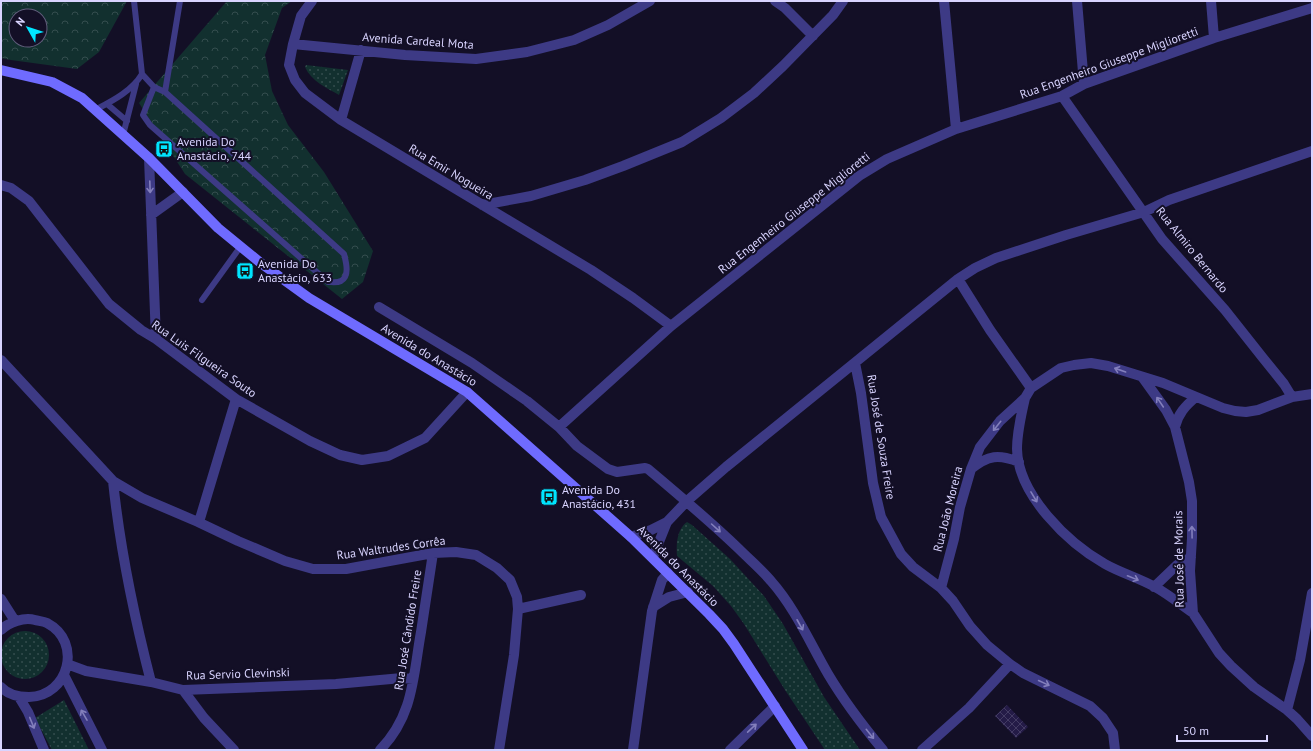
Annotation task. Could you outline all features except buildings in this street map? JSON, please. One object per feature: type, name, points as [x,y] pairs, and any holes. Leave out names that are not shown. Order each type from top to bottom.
[{"type":"main road","name":"Avenida do Anastácio","points":[[1,70],[52,82],[82,98],[149,158],[218,228],[262,264],[309,298],[467,392],[653,557],[723,629],[750,667],[803,750]]},
{"type":"street","name":"Rua Emir Nogueira","points":[[312,1],[301,16],[292,44],[289,65],[295,80],[305,93],[341,120],[591,270],[671,326]]},
{"type":"street","name":"Avenida Cardeal Mota","points":[[292,44],[476,59],[527,52],[574,40],[608,26],[650,1]]},
{"type":"street","points":[[775,1],[785,8],[813,36]]},
{"type":"street","points":[[482,205],[531,196],[585,180],[682,142],[721,118],[744,101],[784,66],[833,15],[843,1]]},
{"type":"street","points":[[944,1],[956,129]]},
{"type":"street","points":[[1077,1],[1084,84]]},
{"type":"street","points":[[1211,1],[1214,38]]},
{"type":"street","name":"Rua Engenheiro Giuseppe Miglioretti","points":[[558,427],[671,326],[859,176],[887,159],[956,129],[1062,96],[1084,84],[1214,38],[1312,8]]},
{"type":"street","points":[[341,120],[361,50]]},
{"type":"street","name":"Rua Almiro Bernardo","points":[[1062,96],[1162,239],[1225,310],[1284,384],[1292,398]]},
{"type":"street","points":[[631,537],[651,530],[667,522],[687,501],[726,467],[958,279],[975,268],[996,258],[1144,212],[1169,200],[1312,151]]},
{"type":"street","points":[[149,158],[156,339]]},
{"type":"street","name":"Rua Luis Filgueira Souto","points":[[1,185],[11,188],[29,201],[109,304],[141,330],[156,339],[236,400],[310,441],[340,455],[362,460],[388,456],[425,438],[467,392]]},
{"type":"street","points":[[151,215],[183,192]]},
{"type":"street","points":[[958,279],[990,330],[1030,388],[1061,368],[1091,363],[1108,366],[1176,388],[1196,398],[1223,408],[1246,412],[1258,410],[1292,398],[1312,394]]},
{"type":"street","name":"Avenida do Anastácio","points":[[379,307],[498,380],[528,401],[577,446],[608,469],[617,472],[645,468],[648,469],[687,501],[772,582],[790,608],[842,697],[883,750]]},
{"type":"street","points":[[1,360],[113,481],[116,508],[135,614],[151,682]]},
{"type":"street","name":"Rua José de Souza Freire","points":[[855,363],[861,393],[871,472],[881,517],[901,554],[913,567],[941,588]]},
{"type":"street","name":"Rua José de Morais","points":[[1143,378],[1166,410],[1175,427],[1189,482],[1192,501],[1191,557],[1193,613],[1219,653],[1231,666],[1254,687],[1287,710],[1312,736]]},
{"type":"street","name":"Rua João Moreira","points":[[941,588],[954,539],[960,507],[971,469],[980,447],[1000,421],[1025,398],[1030,388]]},
{"type":"street","points":[[1025,398],[1018,432],[1017,450],[1019,462],[1022,474],[1034,498],[1050,519],[1079,547],[1104,564],[1154,587],[1193,613]]},
{"type":"street","points":[[1175,427],[1182,410],[1196,398]]},
{"type":"street","points":[[199,522],[236,400]]},
{"type":"street","points":[[971,469],[981,461],[990,458],[1011,459],[1019,462]]},
{"type":"street","name":"Rua Waltrudes Corrêa","points":[[113,481],[142,498],[199,522],[238,541],[285,561],[313,569],[346,569],[433,553],[456,552],[476,555],[497,568],[510,580],[517,597],[518,610],[514,654],[499,750]]},
{"type":"street","points":[[653,557],[667,522]]},
{"type":"street","name":"Rua José Cândido Freire","points":[[380,750],[404,716],[410,698],[418,659],[433,553]]},
{"type":"street","points":[[1154,587],[1177,565],[1191,557]]},
{"type":"street","points":[[634,750],[654,608],[662,580],[668,572]]},
{"type":"street","points":[[941,588],[953,601],[970,626],[987,645],[1010,664],[1023,673],[1090,706],[1103,718],[1113,733],[1115,750]]},
{"type":"street","points":[[654,608],[669,597],[688,592]]},
{"type":"street","points":[[1287,710],[1300,660],[1312,593]]},
{"type":"street","points":[[518,610],[581,595]]},
{"type":"street","points":[[1,599],[15,621]]},
{"type":"street","points":[[1,630],[15,621],[31,618],[47,623],[59,633],[67,648],[68,664],[64,674],[53,689],[37,697],[20,697],[5,691],[1,687]]},
{"type":"street","name":"Rua Servio Clevinski","points":[[68,664],[86,671],[151,682],[183,690],[336,684],[402,678],[413,679]]},
{"type":"street","points":[[922,750],[969,708],[1010,664]]},
{"type":"street","points":[[64,674],[102,750]]},
{"type":"street","points":[[183,690],[204,718],[234,750]]},
{"type":"street","points":[[20,697],[44,750]]},
{"type":"street","points":[[730,750],[775,706]]},
{"type":"street","name":"Rua José de Morais","points":[[1297,719],[1312,727]]},
{"type":"lane","points":[[134,1],[142,74],[154,87],[165,92],[344,254],[347,266],[345,278],[340,282],[328,282],[150,125],[143,115],[154,87]]},
{"type":"lane","points":[[165,92],[180,1]]},
{"type":"lane","points":[[123,135],[136,84],[142,74]]},
{"type":"lane","points":[[95,110],[107,104],[136,84]]},
{"type":"lane","points":[[107,104],[127,121]]},
{"type":"lane","points":[[202,300],[241,246]]},
{"type":"green space","points":[[1,1],[127,1],[99,52],[77,69],[1,58]]},
{"type":"green space","points":[[227,1],[292,1],[282,8],[265,55],[272,91],[288,125],[324,172],[373,251],[363,282],[342,299],[185,174],[139,103]]},
{"type":"green space","points":[[306,65],[348,70],[339,95],[315,80],[305,67]]},
{"type":"green space","points":[[687,522],[730,559],[764,596],[783,624],[824,697],[860,750],[825,750],[731,606],[713,586],[677,556],[677,542],[679,533]]},
{"type":"green space","points":[[20,631],[30,631],[42,638],[49,650],[49,660],[42,672],[30,679],[20,679],[12,675],[5,668],[1,660],[1,650],[5,642],[12,635]]},
{"type":"green space","points":[[64,700],[89,750],[52,750],[35,718]]},
{"type":"place","name":"Avenida Do Anastácio, 744","points":[[164,149]]},
{"type":"place","name":"Avenida Do Anastácio, 633","points":[[245,271]]},
{"type":"place","name":"Avenida Do Anastácio, 431","points":[[549,497]]}]
